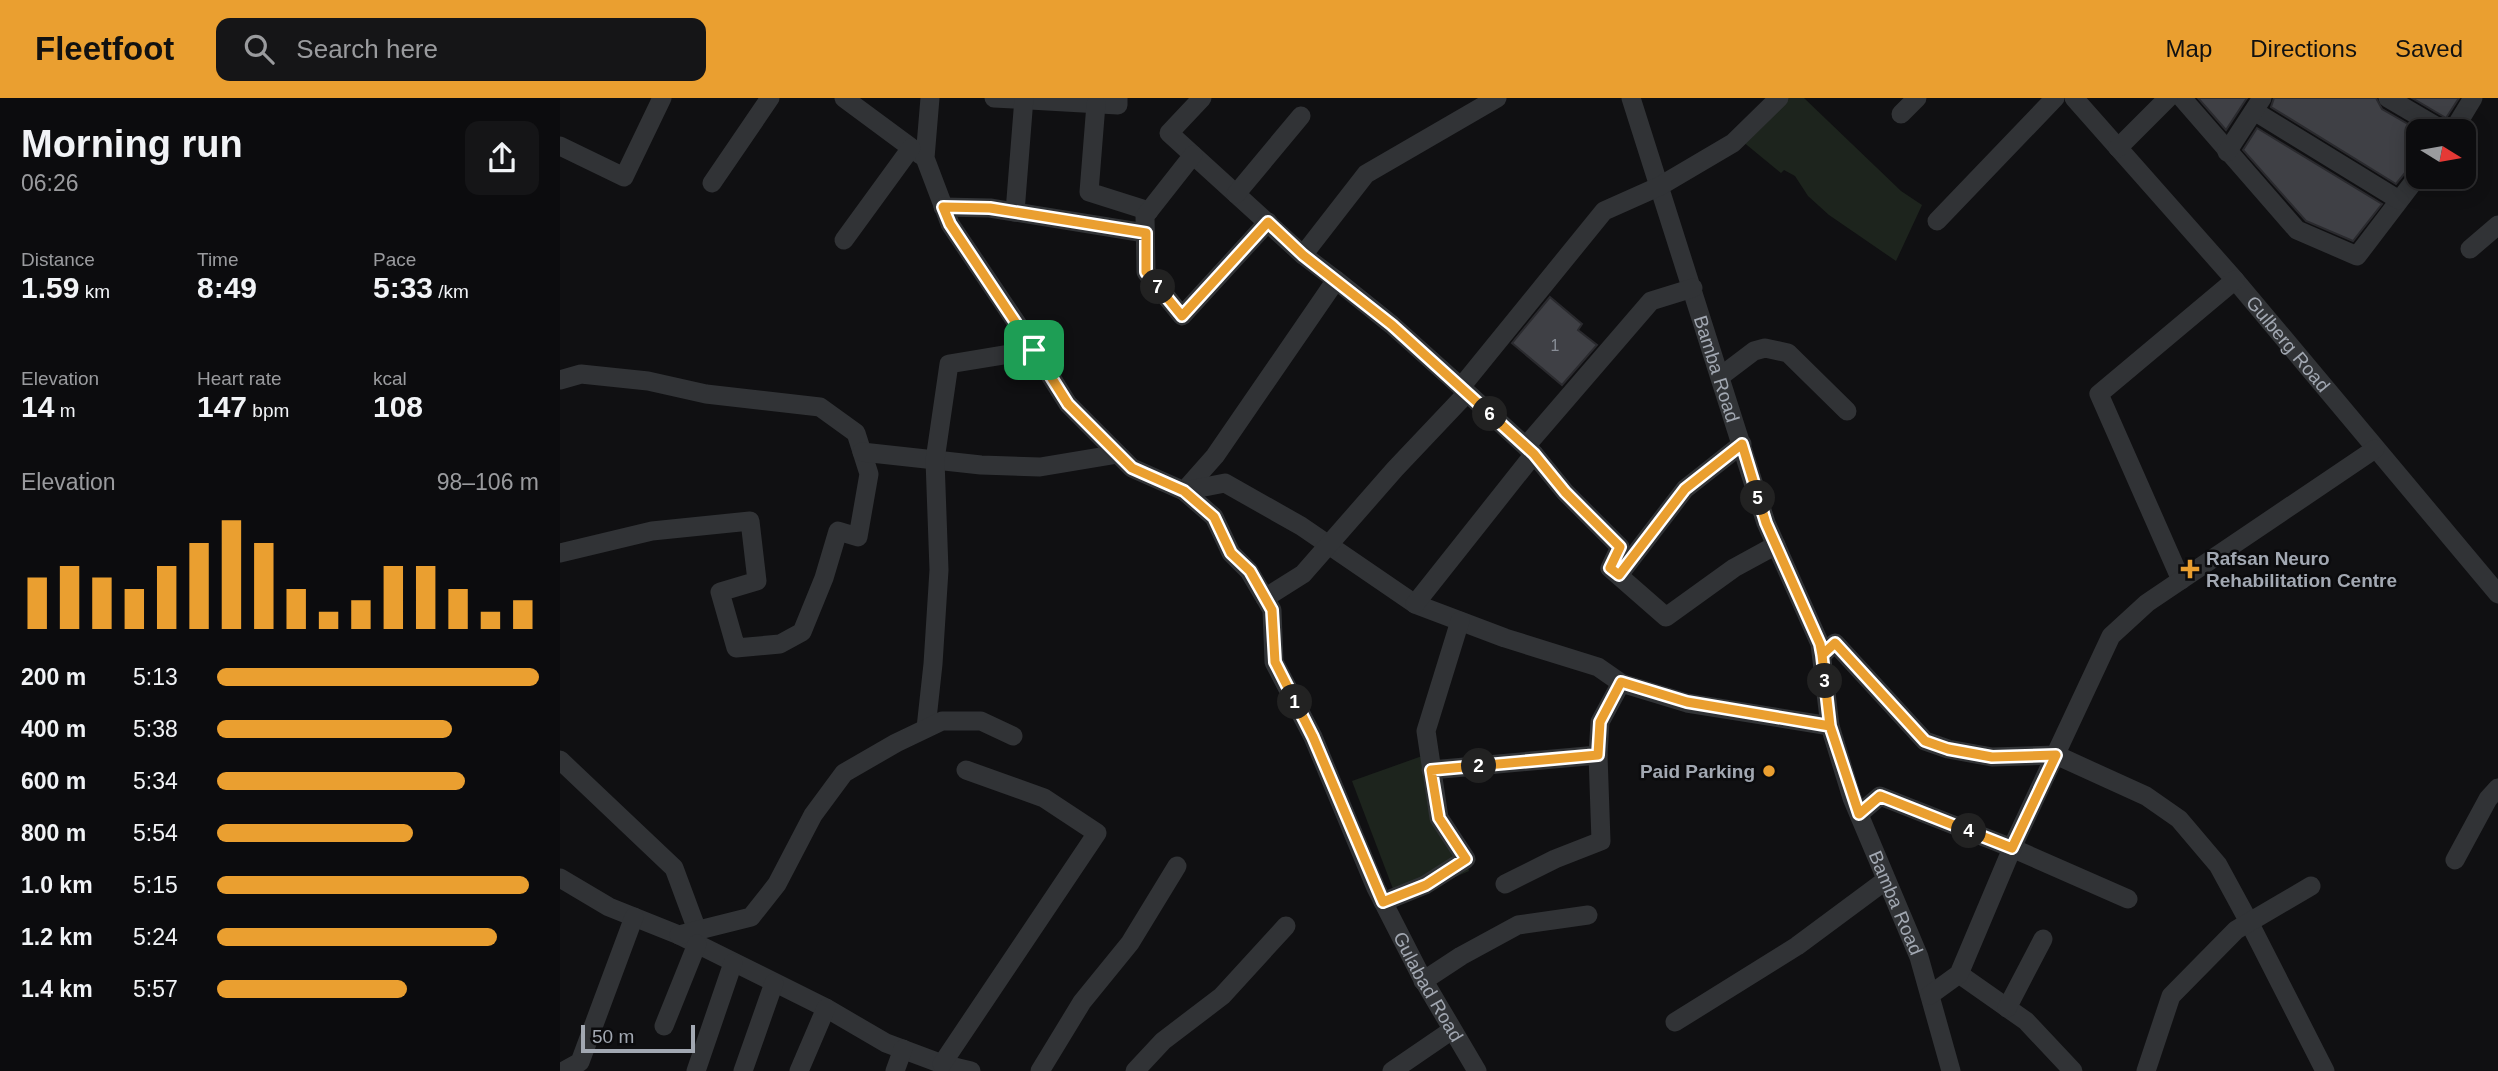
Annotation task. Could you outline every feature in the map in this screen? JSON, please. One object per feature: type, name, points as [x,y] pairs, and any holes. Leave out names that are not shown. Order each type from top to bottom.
[{"type":"street","points":[[560,146],[624,177],[662,98]]},
{"type":"street","points":[[712,183],[770,98]]},
{"type":"street","points":[[844,98],[918,153]]},
{"type":"street","points":[[844,240],[918,153],[930,98]]},
{"type":"street","points":[[994,98],[1118,105],[1118,98]]},
{"type":"street","points":[[1202,98],[1169,133],[1303,255],[1392,325],[1530,450],[1575,502],[1620,547],[1610,568],[1666,617],[1734,568],[1776,545]]},
{"type":"street","points":[[1303,255],[1366,174],[1497,98]]},
{"type":"street","name":"Bamba Road","points":[[1631,98],[1766,523],[1820,644],[1830,726],[1859,814],[1919,957],[1951,1071]]},
{"type":"street","points":[[1265,598],[1303,574],[1395,469],[1464,390],[1604,211],[1660,186],[1733,143],[1779,98]]},
{"type":"street","points":[[1901,114],[1917,98]]},
{"type":"street","points":[[1937,221],[2055,98]]},
{"type":"street","name":"Gulberg Road","points":[[2074,98],[2235,280],[2498,594]]},
{"type":"street","points":[[2118,148],[2168,98]]},
{"type":"street","points":[[2182,98],[2297,230],[2357,256],[2408,189]]},
{"type":"street","points":[[2388,98],[2424,119]]},
{"type":"street","points":[[2460,119],[2473,98]]},
{"type":"street","points":[[1015,212],[1024,99]]},
{"type":"street","points":[[1096,104],[1089,191],[1149,211]]},
{"type":"street","points":[[2227,152],[2258,105],[2399,200]]},
{"type":"street","points":[[1236,194],[1301,116]]},
{"type":"street","name":"Gulabad Road","points":[[918,153],[950,224],[1068,404],[1132,468],[1184,491],[1214,517],[1231,553],[1250,571],[1272,610],[1275,662],[1313,737],[1383,902],[1423,981],[1477,1071]]},
{"type":"street","points":[[1193,155],[1145,216],[1146,272],[1182,316],[1268,222]]},
{"type":"street","points":[[943,207],[990,208],[1146,233]]},
{"type":"street","points":[[2470,249],[2498,225]]},
{"type":"street","points":[[1184,491],[1215,456],[1336,280]]},
{"type":"street","points":[[2181,580],[2099,394],[2235,280]]},
{"type":"street","points":[[1415,604],[1530,450],[1651,301],[1693,288]]},
{"type":"street","points":[[1721,376],[1754,351],[1765,348],[1788,353],[1847,411]]},
{"type":"street","points":[[926,728],[939,570],[935,460],[949,364],[1034,350]]},
{"type":"street","points":[[560,380],[581,374],[648,381],[706,394],[820,407],[856,433],[869,474],[858,537],[838,531],[824,578],[802,632],[780,644],[736,648],[720,592],[757,581],[750,522],[652,531],[560,553]]},
{"type":"street","points":[[1619,575],[1685,489],[1742,444]]},
{"type":"street","points":[[1930,995],[1959,974],[2012,848],[2111,636],[2147,603],[2375,449]]},
{"type":"street","points":[[862,452],[981,465],[1041,467],[1118,454]]},
{"type":"street","points":[[1184,491],[1225,483],[1329,544],[1415,604],[1505,638],[1598,667],[1621,682],[1687,702],[1830,726]]},
{"type":"street","points":[[1383,902],[1426,885],[1466,859],[1439,818],[1426,731],[1460,621]]},
{"type":"street","points":[[1822,655],[1835,643],[1925,741],[1948,749],[1992,757],[2056,755],[2146,796],[2179,820],[2218,865],[2325,1071]]},
{"type":"street","points":[[1504,884],[1555,859],[1601,841],[1598,755],[1600,722],[1621,682]]},
{"type":"street","points":[[691,936],[751,918],[777,884],[813,815],[844,773],[942,721],[981,721],[1013,736]]},
{"type":"street","points":[[1431,770],[1598,755]]},
{"type":"street","points":[[560,760],[674,868],[691,936],[664,1026]]},
{"type":"street","points":[[942,1064],[1097,833],[1044,798],[966,770]]},
{"type":"street","points":[[2455,860],[2488,799],[2498,788]]},
{"type":"street","points":[[1859,814],[1880,796],[2012,848],[2128,899]]},
{"type":"street","points":[[1040,1071],[1082,1002],[1130,943],[1177,866]]},
{"type":"street","points":[[560,878],[609,907],[691,936],[733,963],[827,1008],[886,1043],[942,1064],[971,1071]]},
{"type":"street","points":[[1675,1022],[1797,946],[1886,880]]},
{"type":"street","points":[[2146,1071],[2171,996],[2236,930],[2311,886]]},
{"type":"street","points":[[1423,981],[1461,956],[1518,925],[1588,915]]},
{"type":"street","points":[[564,1071],[580,1062],[634,917]]},
{"type":"street","points":[[1135,1071],[1163,1041],[1222,996],[1286,926]]},
{"type":"street","points":[[2007,1008],[2043,939]]},
{"type":"street","points":[[696,1071],[733,963]]},
{"type":"street","points":[[1959,974],[2026,1021],[2073,1071]]},
{"type":"street","points":[[743,1071],[774,983]]},
{"type":"street","points":[[799,1071],[827,1008]]},
{"type":"street","points":[[1392,1071],[1452,1030]]},
{"type":"street","points":[[895,1071],[903,1049]]},
{"type":"shaded area","points":[[1782,98],[1804,98],[1901,191],[1922,205],[1896,261],[1829,215],[1808,196],[1795,176],[1784,170],[1781,173],[1742,141]]},
{"type":"shaded area","points":[[1425,755],[1469,871],[1398,902],[1352,781]]},
{"type":"building","points":[[2198,98],[2247,98],[2226,130]]},
{"type":"building","points":[[2274,98],[2376,98],[2382,109],[2406,123],[2406,172],[2396,184],[2271,107]]},
{"type":"building","points":[[2412,98],[2459,98],[2446,118]]},
{"type":"building","points":[[2257,128],[2382,204],[2353,241],[2306,221],[2243,150]]},
{"type":"building","points":[[1550,297],[1582,324],[1578,330],[1597,345],[1562,385],[1512,343]]},
{"type":"place","name":"Rafsan Neuro Rehabilitation Centre","points":[[2190,569]]},
{"type":"place","name":"Paid Parking","points":[[1769,771]]},
{"type":"route","points":[[1034,350],[950,224],[943,207],[990,208],[1146,233],[1146,272],[1182,316],[1268,222],[1303,255],[1392,325],[1534,454],[1565,492],[1620,547],[1610,568],[1619,575],[1685,489],[1742,444],[1766,523],[1820,644],[1830,726],[1859,814],[1880,796],[2012,848],[2056,755],[1992,757],[1948,749],[1925,741],[1835,643],[1822,655],[1830,726],[1687,702],[1621,682],[1600,722],[1598,755],[1431,770],[1439,818],[1466,859],[1426,885],[1383,902],[1313,737],[1275,662],[1272,610],[1250,571],[1231,553],[1214,517],[1184,491],[1132,468],[1068,404],[1034,350]]}]
